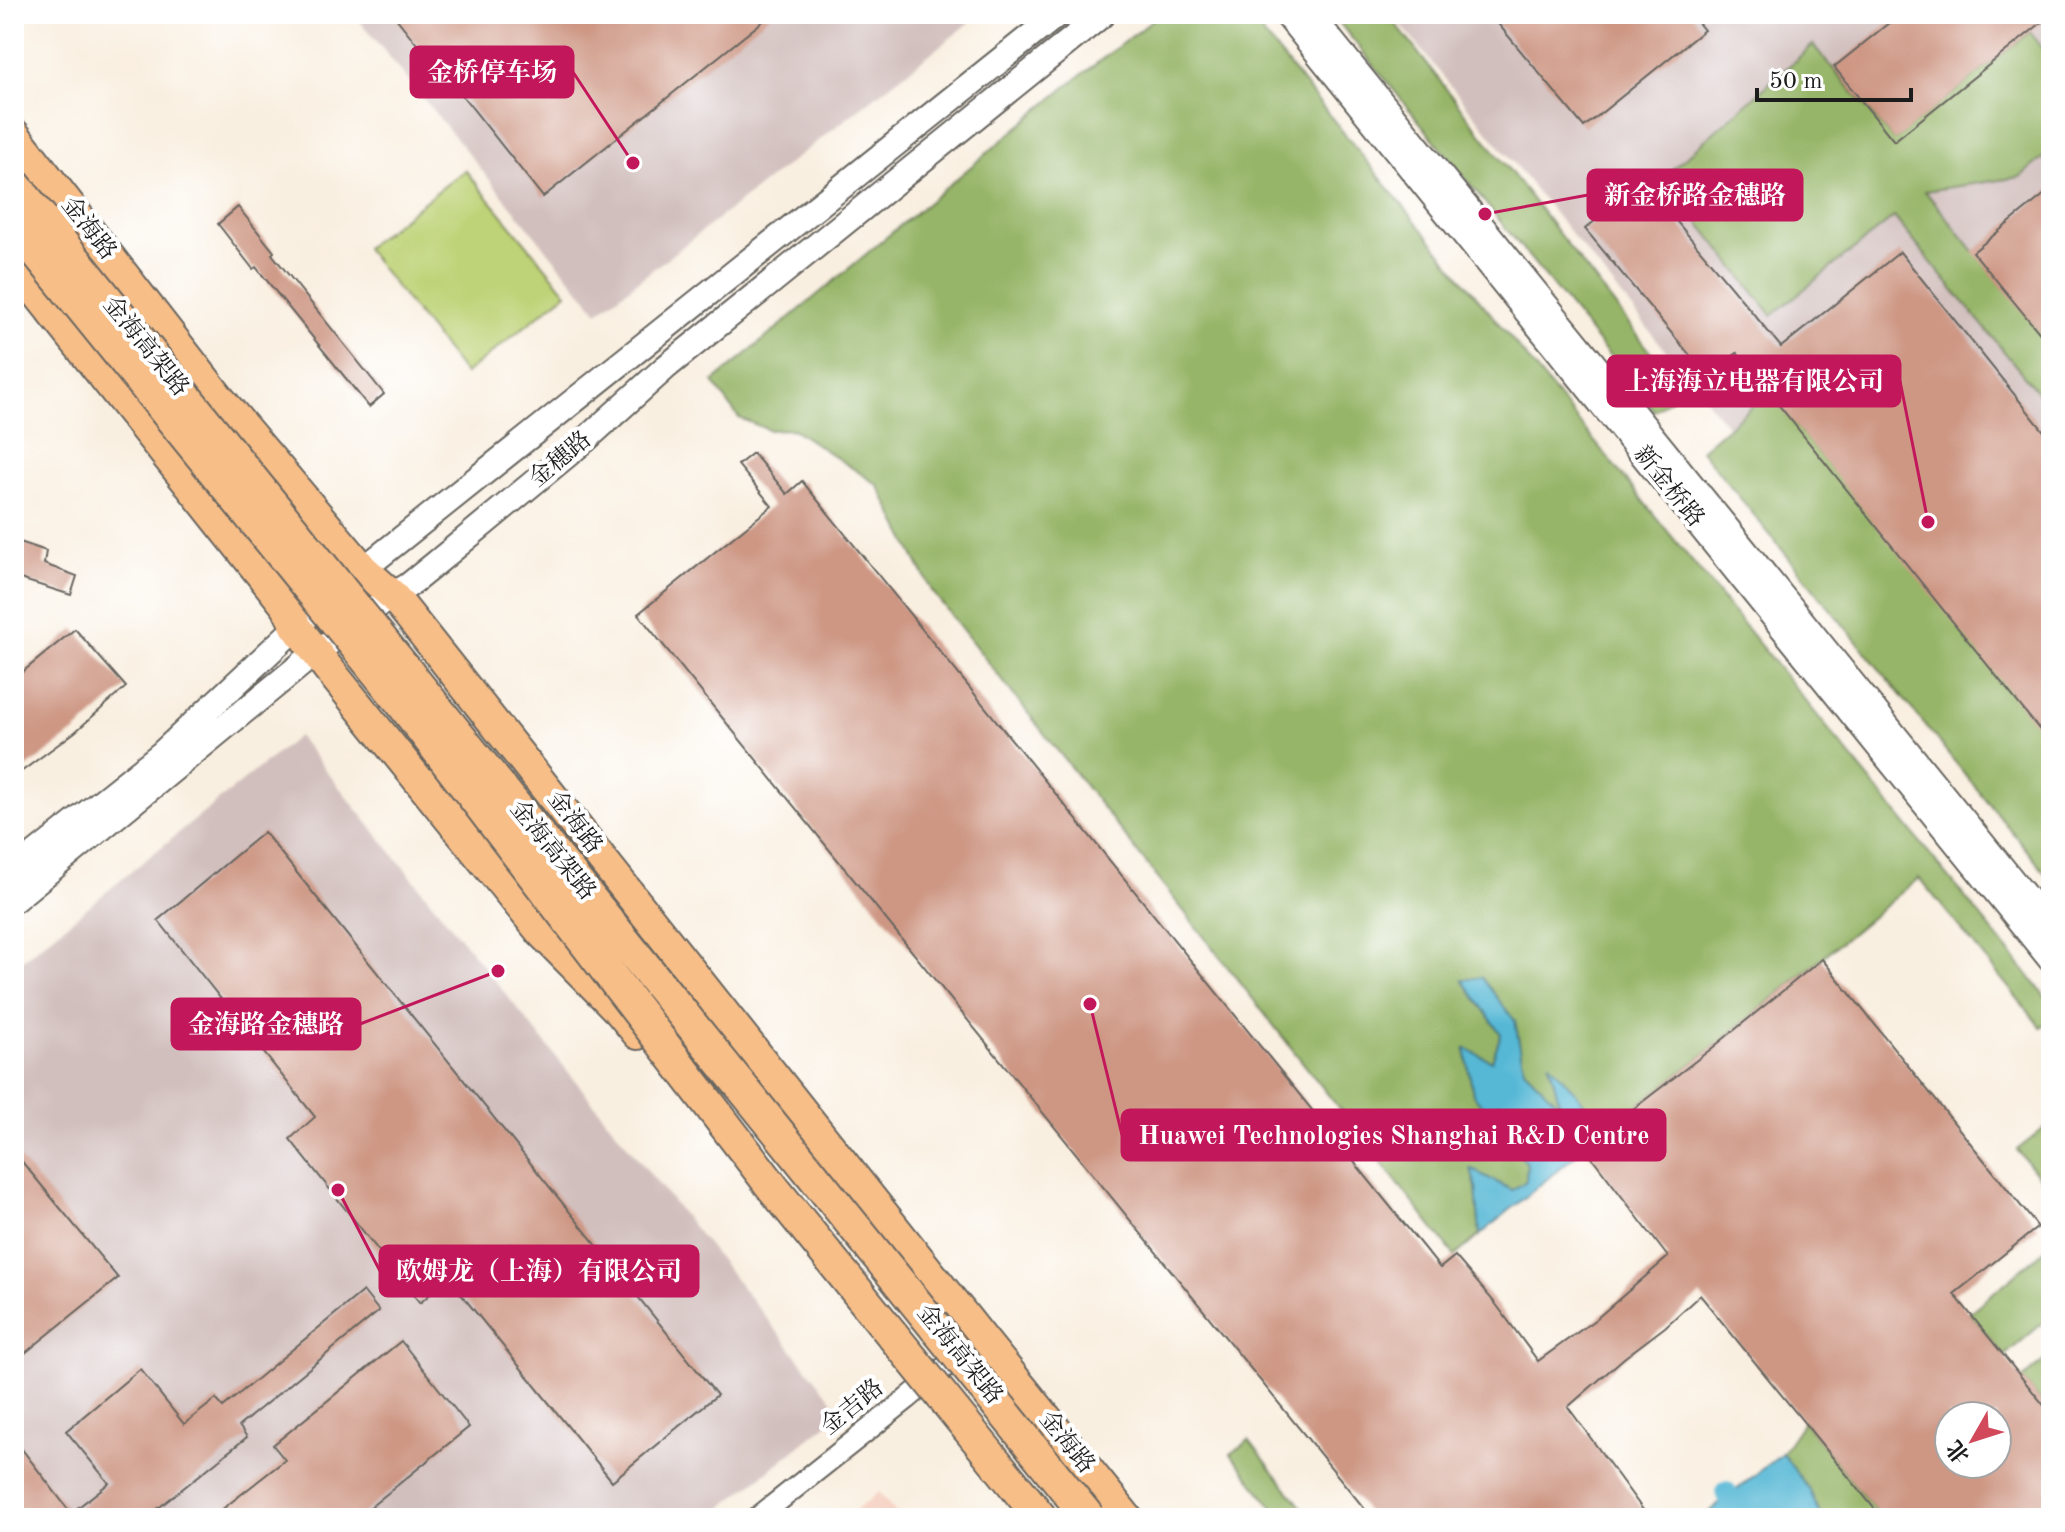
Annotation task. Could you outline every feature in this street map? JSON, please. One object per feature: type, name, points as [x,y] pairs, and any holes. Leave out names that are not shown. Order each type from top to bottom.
[{"type":"highway","name":"金海高架路","points":[[14,184],[1089,1518]]},
{"type":"highway","name":"金海高架路","points":[[14,224],[402,703],[774,1189],[1041,1518]]},
{"type":"highway","points":[[14,237],[620,1012]]},
{"type":"main road","name":"金海路","points":[[14,134],[219,398],[363,569],[392,595],[1127,1518]]},
{"type":"main road","points":[[14,264],[287,607],[296,626],[316,653],[542,933],[620,1012],[1022,1518]]},
{"type":"street","name":"金穗路","points":[[14,871],[161,754],[296,626],[363,569],[1058,14]]},
{"type":"street","name":"金穗路","points":[[14,900],[316,653],[420,577],[584,441],[666,367],[1103,14]]},
{"type":"street","name":"新金桥路","points":[[1286,14],[2051,960]]},
{"type":"street","name":"新金桥路","points":[[1310,14],[2051,928]]},
{"type":"street","name":"金吉路","points":[[757,1518],[980,1336]]},
{"type":"shaded area","points":[[354,14],[981,14],[598,312]]},
{"type":"shaded area","points":[[1392,14],[2051,14],[2051,825],[1560,220]]},
{"type":"shaded area","points":[[298,736],[842,1412],[709,1518],[14,1518],[14,967]]},
{"type":"shaded area","points":[[879,1492],[900,1518],[846,1518]]},
{"type":"green space","points":[[1160,14],[1228,14],[1257,26],[2051,1003],[2051,1019],[2041,1027],[1919,878],[1711,1049],[1584,1147],[1607,1129],[1549,1064],[1561,1107],[1524,1069],[1515,1021],[1463,980],[1501,1034],[1492,1061],[1465,1049],[1473,1094],[1527,1163],[1526,1181],[1512,1190],[1471,1170],[1476,1187],[1480,1235],[1455,1256],[932,591],[878,485],[793,429],[769,430],[739,418],[713,382],[1066,87]]},
{"type":"green space","points":[[1332,14],[1388,14],[1681,391],[1654,411]]},
{"type":"green space","points":[[2030,32],[2051,59],[2051,151],[2020,177],[1925,191],[2051,346],[2051,409],[1894,217],[1772,315],[1663,177],[1813,45],[1894,140]]},
{"type":"green space","points":[[465,170],[567,293],[465,374],[365,248]]},
{"type":"green space","points":[[1769,392],[2051,740],[2051,880],[1701,450]]},
{"type":"green space","points":[[2051,1123],[2051,1192],[2017,1150]]},
{"type":"green space","points":[[2048,1247],[2051,1251],[2051,1316],[2004,1356],[1969,1313]]},
{"type":"green space","points":[[2051,1355],[2051,1414],[2022,1379]]},
{"type":"green space","points":[[1803,1422],[1882,1518],[1822,1518],[1810,1491],[1782,1453]]},
{"type":"green space","points":[[1249,1440],[1310,1518],[1281,1518],[1231,1454]]},
{"type":"water","points":[[1481,977],[1515,1021],[1524,1069],[1560,1105],[1549,1062],[1607,1129],[1480,1235],[1476,1187],[1471,1169],[1512,1190],[1526,1181],[1527,1164],[1473,1094],[1465,1048],[1492,1061],[1501,1034],[1463,980]]},
{"type":"water","points":[[1782,1453],[1810,1491],[1822,1518],[1702,1518]]},
{"type":"building","points":[[393,14],[772,14],[543,197],[423,46],[420,48]]},
{"type":"building","points":[[1490,14],[1691,14],[1704,30],[1584,127]]},
{"type":"building","points":[[1900,14],[2051,15],[1894,141],[1834,67]]},
{"type":"building","points":[[1643,181],[1781,347],[1900,252],[2051,440],[2051,744],[1737,353],[1708,377],[1585,229]]},
{"type":"building","points":[[2051,189],[2051,347],[1973,252]]},
{"type":"building","points":[[238,207],[384,394],[369,407],[218,224]]},
{"type":"building","points":[[753,453],[787,494],[802,481],[1440,1268],[1455,1256],[1538,1361],[1596,1319],[1668,1257],[1584,1147],[1822,959],[2038,1227],[1954,1294],[2051,1414],[2051,1518],[1882,1518],[1700,1295],[1568,1407],[1649,1518],[1372,1518],[638,614],[772,506],[738,465]]},
{"type":"building","points":[[14,540],[46,551],[44,564],[77,576],[71,595],[14,577]]},
{"type":"building","points":[[75,629],[126,687],[75,732],[14,777],[14,679]]},
{"type":"building","points":[[264,832],[717,1395],[612,1481],[448,1278],[420,1303],[290,1139],[315,1117],[158,920]]},
{"type":"building","points":[[14,1152],[118,1278],[14,1362]]},
{"type":"building","points":[[363,1291],[379,1311],[239,1426],[247,1437],[146,1518],[14,1518],[14,1439],[71,1513],[109,1483],[66,1431],[140,1369],[184,1424],[216,1399],[223,1407]]},
{"type":"building","points":[[401,1341],[469,1427],[357,1518],[211,1518],[285,1460],[273,1445]]},
{"type":"waterway","points":[[1726,1492],[1728,1497]]},
{"type":"place","name":"金桥停车场","points":[[633,163]]},
{"type":"place","name":"新金桥路金穗路","points":[[1485,214]]},
{"type":"place","name":"上海海立电器有限公司","points":[[1928,522]]},
{"type":"place","name":"金海路金穗路","points":[[498,971]]},
{"type":"place","name":"Huawei Technologies Shanghai R&D Centre","points":[[1090,1004]]},
{"type":"place","name":"欧姆龙（上海）有限公司","points":[[338,1190]]}]
